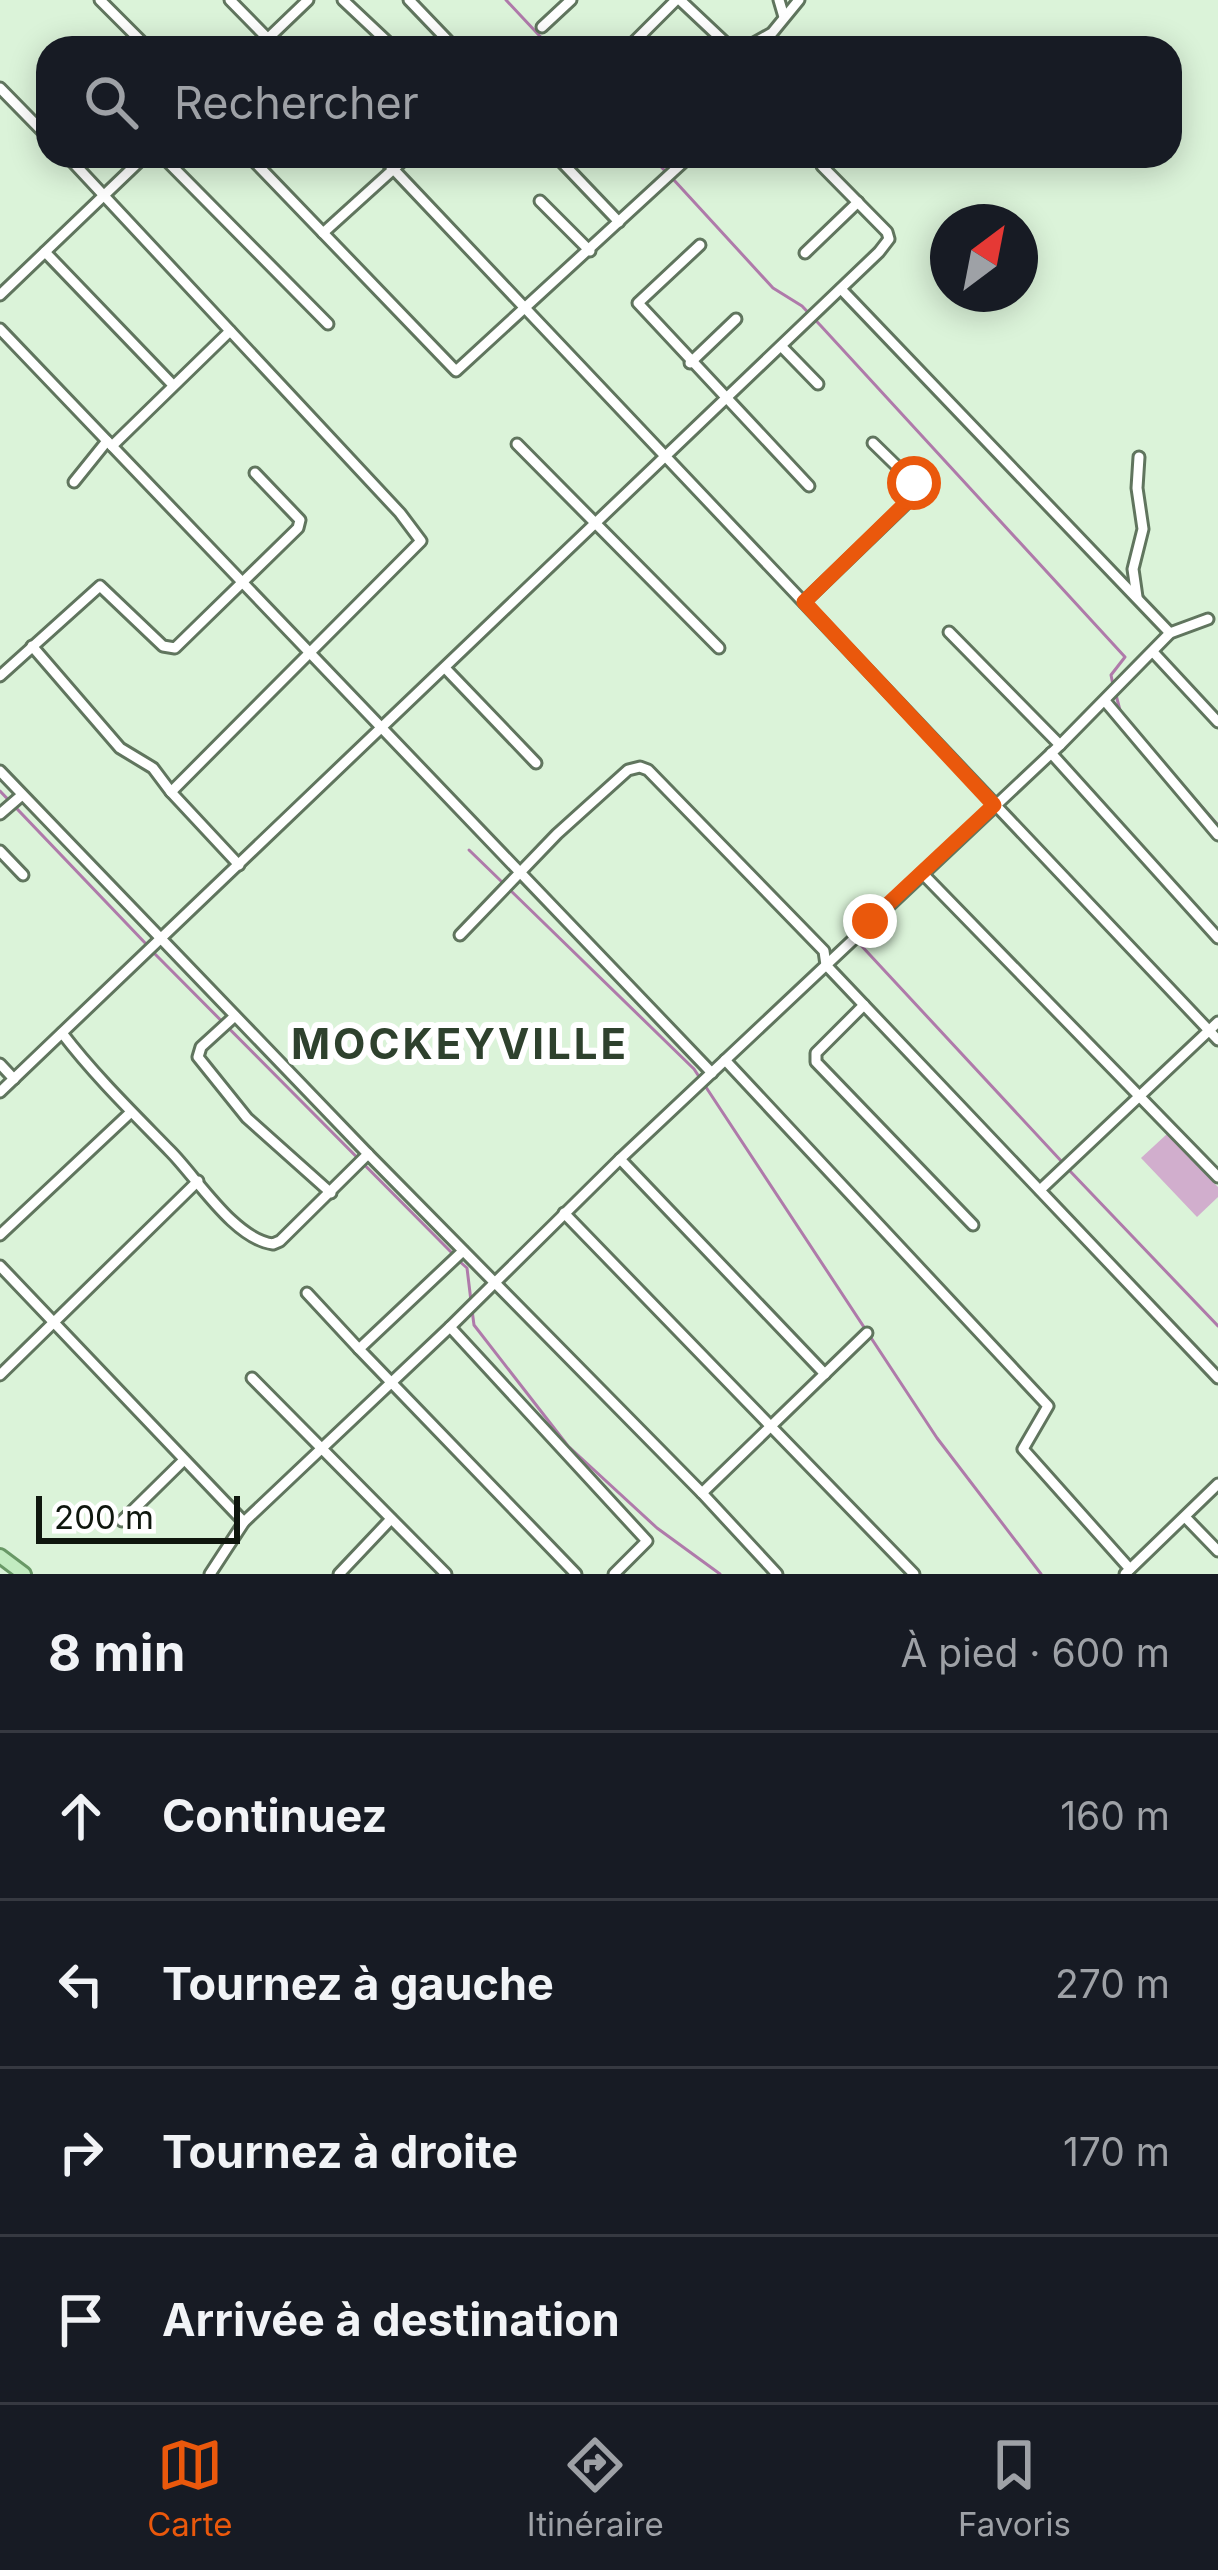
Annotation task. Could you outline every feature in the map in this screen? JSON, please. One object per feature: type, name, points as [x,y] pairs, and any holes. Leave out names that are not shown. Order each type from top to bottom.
[{"type":"main road","points":[[0,1556],[24,1574]]},
{"type":"street","points":[[100,0],[136,36]]},
{"type":"street","points":[[230,0],[265,36]]},
{"type":"street","points":[[271,36],[308,0]]},
{"type":"street","points":[[344,0],[382,36]]},
{"type":"street","points":[[409,0],[443,36]]},
{"type":"street","points":[[542,27],[571,0]]},
{"type":"street","points":[[640,36],[678,0],[718,36]]},
{"type":"street","points":[[779,0],[784,17]]},
{"type":"street","points":[[767,36],[800,0]]},
{"type":"street","points":[[0,88],[36,125]]},
{"type":"street","points":[[79,168],[421,541],[171,792]]},
{"type":"street","points":[[0,295],[133,168]]},
{"type":"street","points":[[174,168],[328,323]]},
{"type":"street","points":[[261,168],[456,371],[677,168]]},
{"type":"street","points":[[568,168],[620,222]]},
{"type":"street","points":[[0,1092],[842,290],[889,239],[824,168]]},
{"type":"street","points":[[323,233],[394,169],[994,805],[1214,1026],[1218,1040]]},
{"type":"street","points":[[541,201],[590,251]]},
{"type":"street","points":[[805,253],[857,202]]},
{"type":"street","points":[[700,245],[638,303],[809,486]]},
{"type":"street","points":[[45,252],[172,384]]},
{"type":"street","points":[[842,290],[1170,633]]},
{"type":"street","points":[[690,363],[736,319]]},
{"type":"street","points":[[0,329],[712,1073]]},
{"type":"street","points":[[74,482],[230,331]]},
{"type":"street","points":[[782,347],[818,384]]},
{"type":"street","points":[[804,602],[914,495],[914,483],[873,443]]},
{"type":"street","points":[[517,444],[719,648]]},
{"type":"street","points":[[1137,597],[1133,569],[1142,530],[1139,457]]},
{"type":"street","points":[[0,676],[100,586],[163,646],[175,648],[300,524],[255,473]]},
{"type":"street","points":[[210,1574],[244,1522],[620,1159],[1056,749],[1170,633],[1208,619]]},
{"type":"street","points":[[949,632],[1218,938]]},
{"type":"street","points":[[32,646],[120,748],[153,768],[238,866]]},
{"type":"street","points":[[1153,652],[1218,722]]},
{"type":"street","points":[[445,668],[536,763]]},
{"type":"street","points":[[1105,701],[1218,835]]},
{"type":"street","points":[[460,934],[628,770],[640,767],[688,808],[824,951],[826,965],[1218,1378]]},
{"type":"street","points":[[0,771],[777,1574]]},
{"type":"street","points":[[0,814],[22,795]]},
{"type":"street","points":[[0,851],[23,874]]},
{"type":"street","points":[[922,873],[1218,1177]]},
{"type":"street","points":[[864,1005],[816,1053],[816,1062],[973,1225]]},
{"type":"street","points":[[235,1016],[201,1047],[198,1058],[248,1118],[332,1193]]},
{"type":"street","points":[[1040,1190],[1214,1026]]},
{"type":"street","points":[[62,1034],[225,1213],[267,1244],[280,1240],[368,1154]]},
{"type":"street","points":[[725,1060],[1048,1406],[1023,1449],[1128,1572],[1218,1484]]},
{"type":"street","points":[[0,1064],[14,1079]]},
{"type":"street","points":[[0,1235],[130,1113]]},
{"type":"street","points":[[620,1159],[825,1374]]},
{"type":"street","points":[[0,1375],[198,1180]]},
{"type":"street","points":[[564,1213],[914,1574]]},
{"type":"street","points":[[359,1348],[463,1251]]},
{"type":"street","points":[[0,1266],[244,1522]]},
{"type":"street","points":[[307,1293],[576,1574]]},
{"type":"street","points":[[450,1328],[646,1541],[614,1574]]},
{"type":"street","points":[[702,1492],[867,1333]]},
{"type":"street","points":[[252,1378],[446,1574]]},
{"type":"street","points":[[122,1521],[184,1460]]},
{"type":"street","points":[[1185,1517],[1218,1551]]},
{"type":"street","points":[[339,1574],[391,1519]]},
{"type":"shaded area","points":[[1167,1134],[1218,1187],[1218,1197],[1197,1217],[1141,1158]]},
{"type":"waterway","points":[[506,0],[540,36]]},
{"type":"waterway","points":[[662,168],[666,172]]},
{"type":"waterway","points":[[673,179],[773,288],[802,306],[821,326],[1125,657],[1111,675],[1113,685]]},
{"type":"waterway","points":[[1116,695],[1121,714]]},
{"type":"waterway","points":[[1178,780],[1218,825]]},
{"type":"waterway","points":[[0,791],[148,946]]},
{"type":"waterway","points":[[469,850],[502,882]]},
{"type":"waterway","points":[[509,889],[694,1069],[937,1438],[1041,1574]]},
{"type":"waterway","points":[[857,941],[1063,1163]]},
{"type":"waterway","points":[[154,953],[452,1253]]},
{"type":"waterway","points":[[1069,1170],[1218,1326]]},
{"type":"waterway","points":[[458,1260],[467,1268],[471,1301]]},
{"type":"waterway","points":[[472,1310],[474,1325],[568,1446],[657,1528],[720,1574]]},
{"type":"district","name":"MOCKEYVILLE","points":[[460,1043]]},
{"type":"route","points":[[870,921],[994,805],[804,602],[914,495],[914,483]]}]
